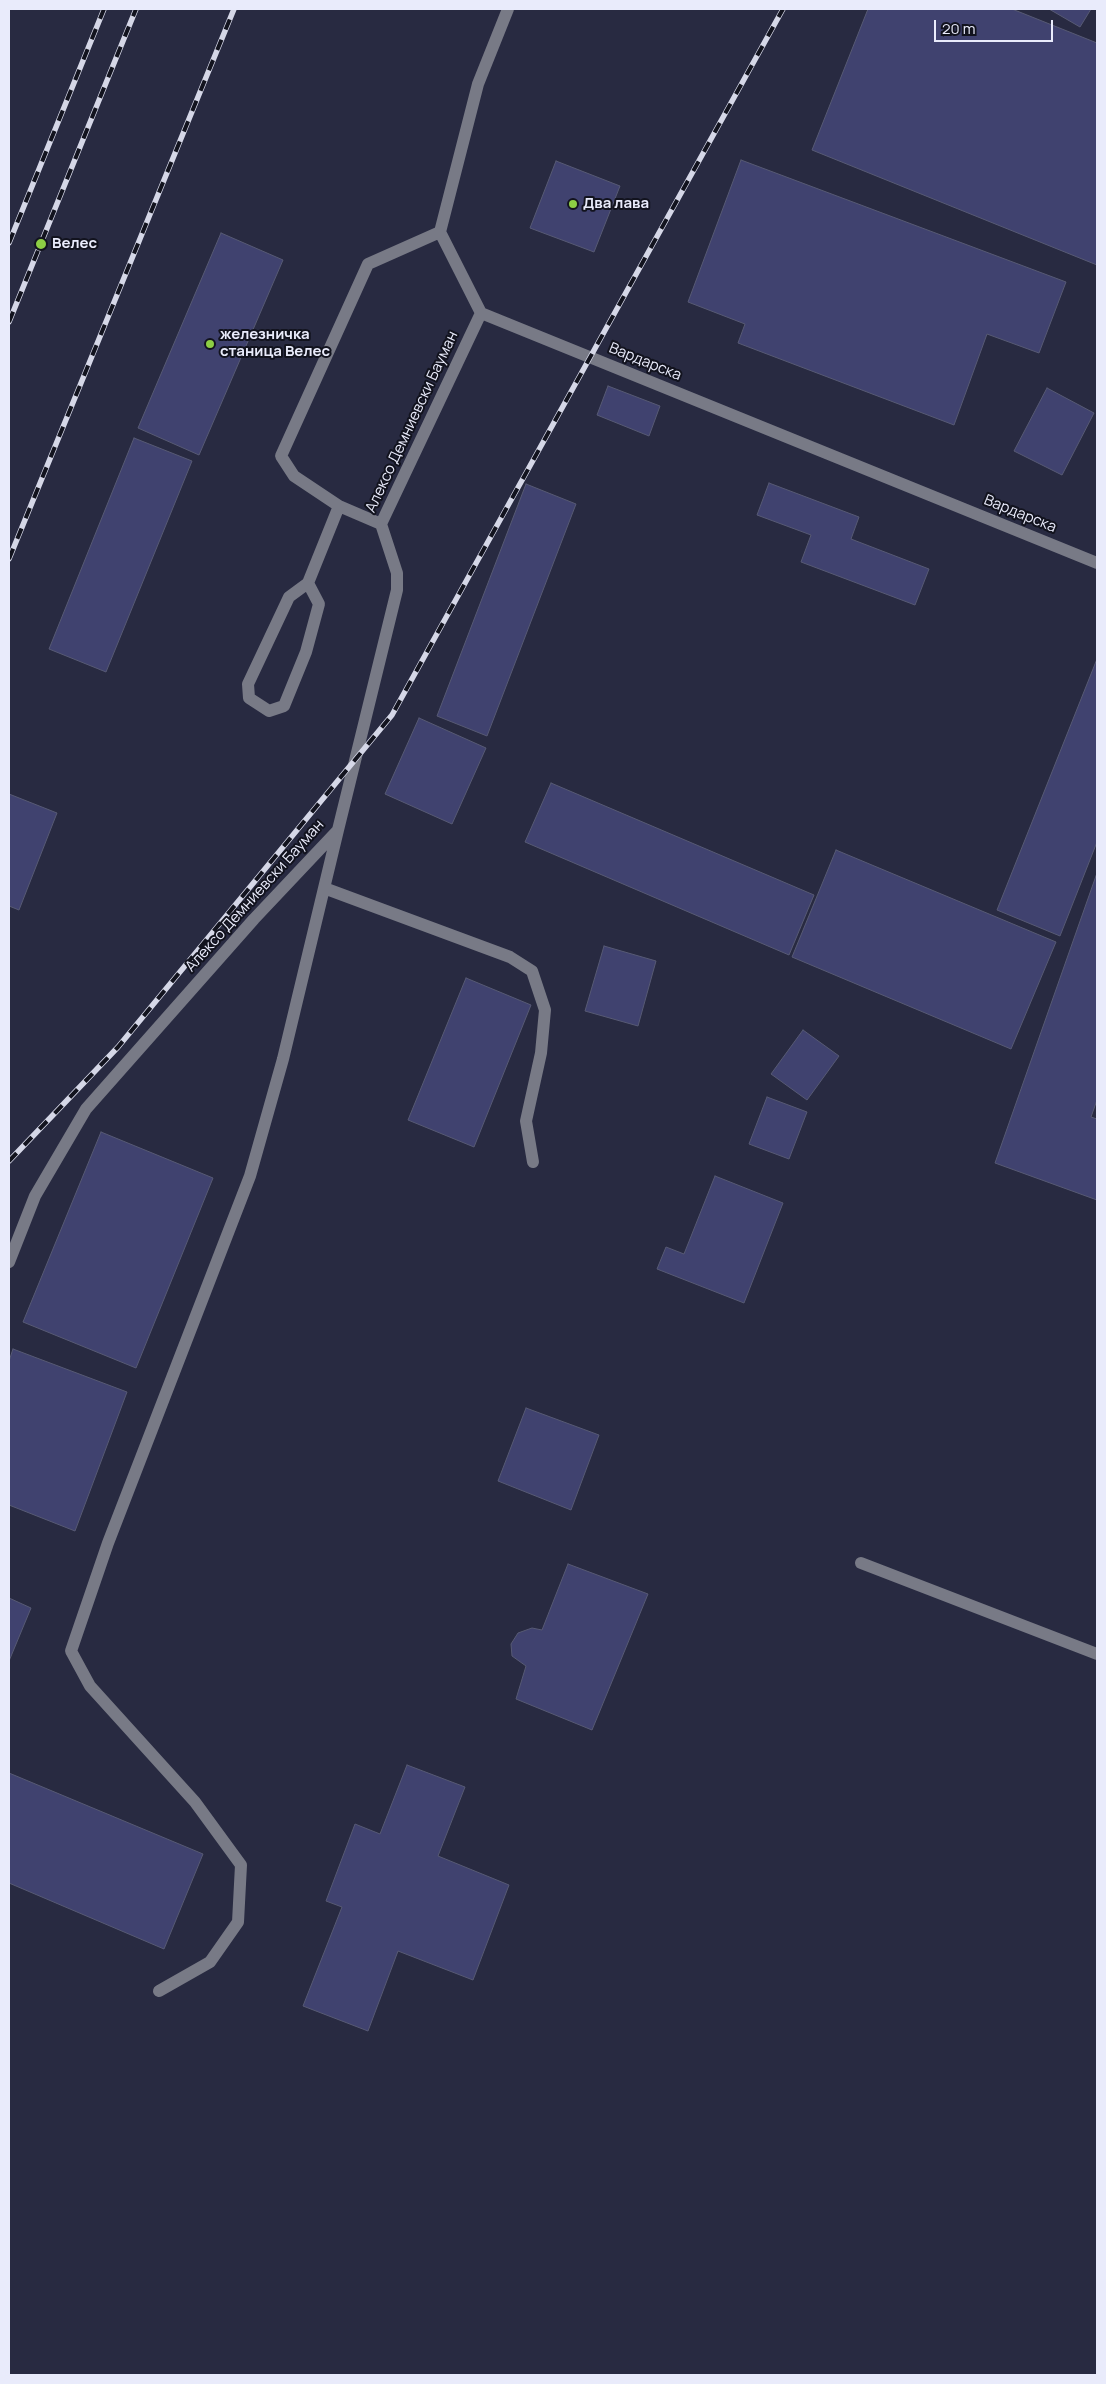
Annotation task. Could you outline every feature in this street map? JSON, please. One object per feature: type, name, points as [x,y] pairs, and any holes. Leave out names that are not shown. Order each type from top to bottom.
[{"type":"street","points":[[481,313],[440,232],[478,84],[508,9]]},
{"type":"street","points":[[381,524],[339,506],[294,476],[281,456],[368,264],[440,232]]},
{"type":"street","name":"Алексо Демниевски Бауман","points":[[9,1262],[35,1196],[86,1110],[254,919],[338,830],[397,590],[397,573],[381,524],[481,313]]},
{"type":"street","name":"Вардарска","points":[[481,313],[1097,563]]},
{"type":"street","points":[[308,583],[319,604],[306,652],[284,706],[269,712],[249,698],[248,684],[289,597],[308,583],[339,506]]},
{"type":"street","points":[[159,1991],[210,1962],[238,1922],[241,1865],[195,1802],[90,1686],[71,1651],[108,1543],[250,1176],[284,1059],[338,830]]},
{"type":"street","points":[[324,888],[510,957],[532,971],[545,1010],[541,1053],[526,1121],[533,1162]]},
{"type":"street","points":[[862,1563],[1097,1654]]},
{"type":"building","points":[[868,9],[1012,9],[1097,43],[1097,265],[812,150]]},
{"type":"building","points":[[1049,9],[1091,9],[1080,27]]},
{"type":"building","points":[[741,160],[1066,282],[1039,353],[987,334],[954,425],[738,343],[745,324],[688,302]]},
{"type":"building","points":[[556,161],[620,186],[594,252],[530,228]]},
{"type":"building","name":"железничка станица Велес","points":[[221,233],[283,260],[199,455],[138,428]]},
{"type":"building","points":[[608,386],[660,406],[649,436],[597,415]]},
{"type":"building","points":[[1047,388],[1094,413],[1062,475],[1014,451]]},
{"type":"building","points":[[134,438],[192,461],[106,672],[49,649]]},
{"type":"building","points":[[769,483],[859,517],[851,539],[929,569],[915,605],[801,562],[811,535],[757,515]]},
{"type":"building","points":[[526,484],[576,504],[487,736],[437,716]]},
{"type":"building","points":[[1097,659],[1097,842],[1060,936],[997,910]]},
{"type":"building","points":[[419,718],[486,748],[452,824],[385,794]]},
{"type":"building","points":[[551,783],[814,895],[789,955],[525,842]]},
{"type":"building","points":[[9,794],[57,813],[19,910],[9,906]]},
{"type":"building","points":[[836,850],[1056,942],[1011,1049],[792,957]]},
{"type":"building","points":[[1097,873],[1097,1100],[1091,1117],[1097,1119],[1097,1200],[995,1163]]},
{"type":"building","points":[[604,946],[656,961],[638,1026],[585,1011]]},
{"type":"building","points":[[466,978],[531,1005],[474,1147],[408,1120]]},
{"type":"building","points":[[803,1030],[839,1056],[807,1100],[771,1074]]},
{"type":"building","points":[[767,1097],[807,1112],[789,1159],[749,1144]]},
{"type":"building","points":[[101,1132],[213,1178],[136,1368],[23,1322]]},
{"type":"building","points":[[715,1176],[783,1203],[744,1303],[657,1269],[666,1247],[684,1254]]},
{"type":"building","points":[[13,1349],[127,1392],[75,1531],[9,1505],[9,1361]]},
{"type":"building","points":[[526,1408],[599,1435],[571,1510],[498,1481]]},
{"type":"building","points":[[568,1564],[648,1594],[592,1730],[516,1699],[526,1666],[512,1656],[511,1644],[518,1633],[532,1628],[542,1630]]},
{"type":"building","points":[[9,1598],[31,1608],[9,1661]]},
{"type":"building","points":[[407,1765],[465,1787],[438,1856],[509,1885],[473,1980],[398,1951],[368,2031],[303,2006],[342,1907],[326,1901],[355,1824],[380,1834]]},
{"type":"building","points":[[9,1773],[203,1854],[164,1949],[9,1883]]},
{"type":"railway","points":[[9,243],[104,9]]},
{"type":"railway","points":[[9,322],[136,9]]},
{"type":"railway","points":[[9,559],[234,9]]},
{"type":"railway","points":[[9,1161],[118,1047],[392,715],[783,9]]},
{"type":"place","name":"Два лава","points":[[573,204]]},
{"type":"place","name":"Велес","points":[[41,244]]},
{"type":"place","name":"железничка станица Велес","points":[[210,344]]}]
